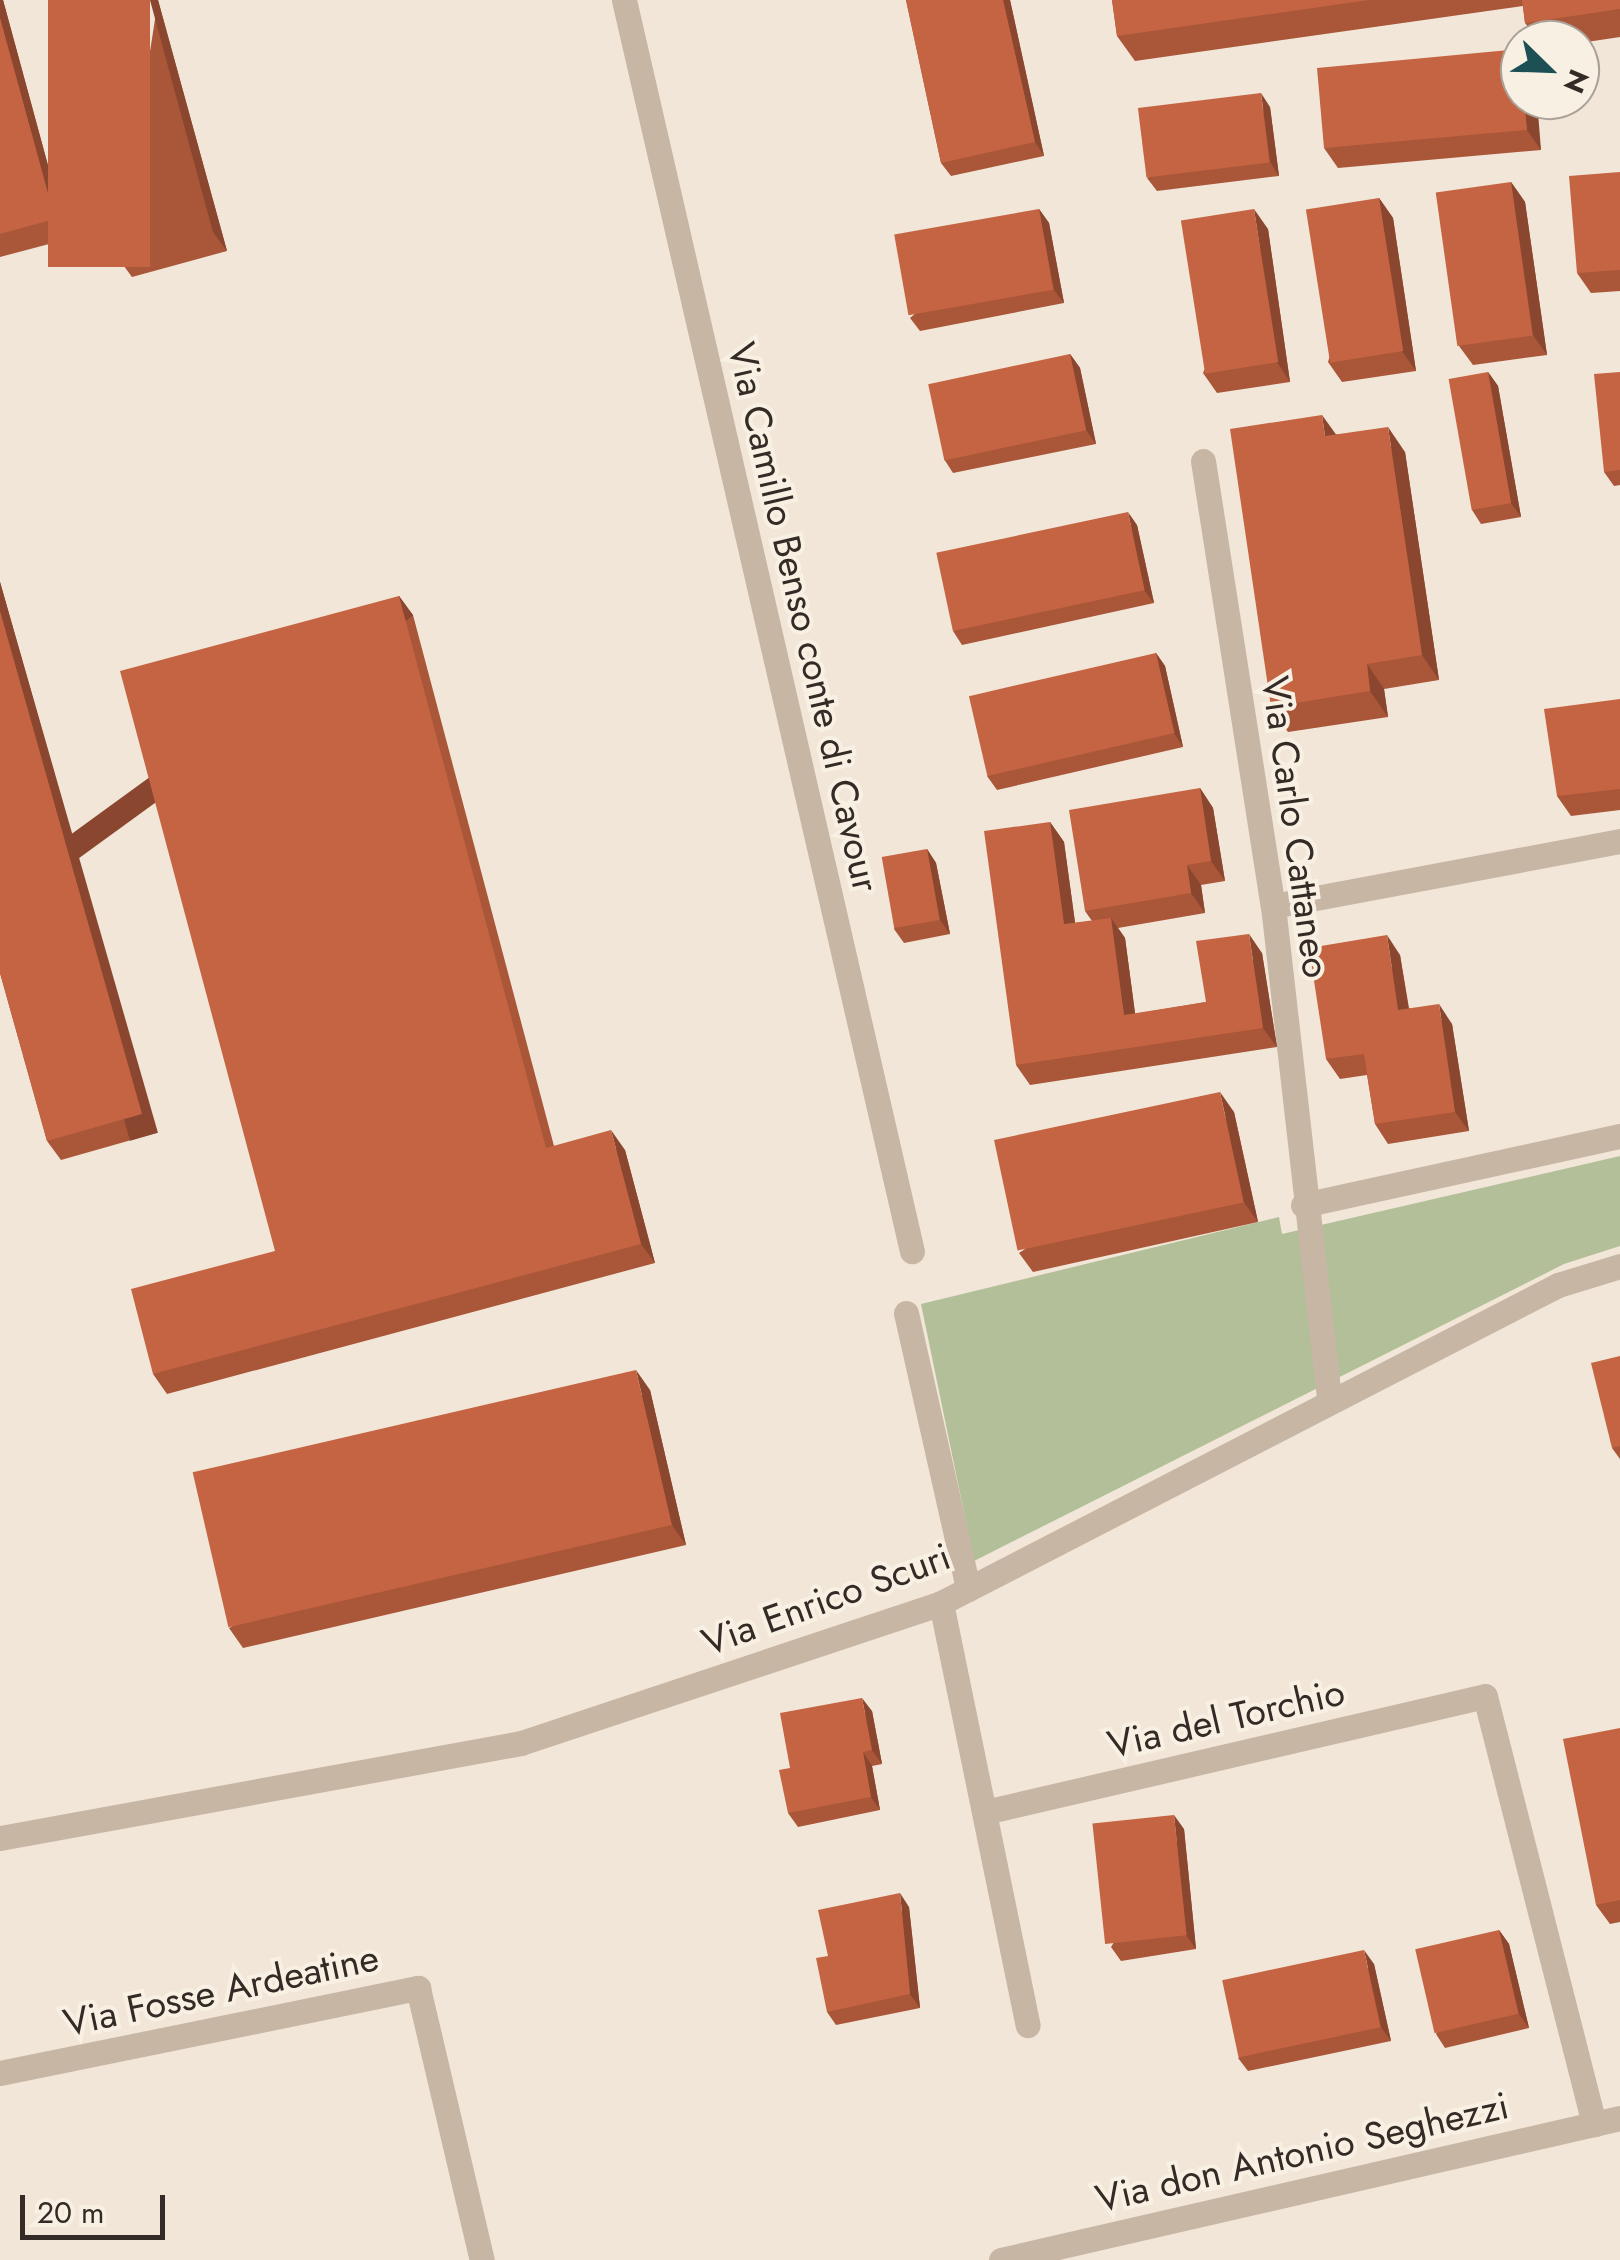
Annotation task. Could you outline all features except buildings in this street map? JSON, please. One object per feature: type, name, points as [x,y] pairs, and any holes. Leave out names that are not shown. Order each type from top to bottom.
[{"type":"street","name":"Via Camillo Benso conte di Cavour","points":[[624,0],[912,1251]]},
{"type":"street","name":"Via Carlo Cattaneo","points":[[1202,461],[1273,906],[1303,1205],[1329,1399]]},
{"type":"street","points":[[1273,906],[1620,841]]},
{"type":"street","points":[[1303,1205],[1620,1136]]},
{"type":"street","name":"Via Enrico Scuri","points":[[0,1838],[520,1743],[941,1603],[1329,1399],[1558,1285],[1620,1266]]},
{"type":"street","points":[[906,1313],[968,1588]]},
{"type":"street","points":[[941,1603],[1028,2025]]},
{"type":"street","name":"Via del Torchio","points":[[985,1812],[1485,1696],[1594,2124]]},
{"type":"street","name":"Via Fosse Ardeatine","points":[[0,2073],[418,1988],[482,2260]]},
{"type":"street","name":"Via don Antonio Seghezzi","points":[[1001,2260],[1620,2118]]},
{"type":"green space","points":[[1620,1156],[1620,1246],[1564,1264],[974,1561],[921,1304],[1279,1217],[1282,1234]]}]
